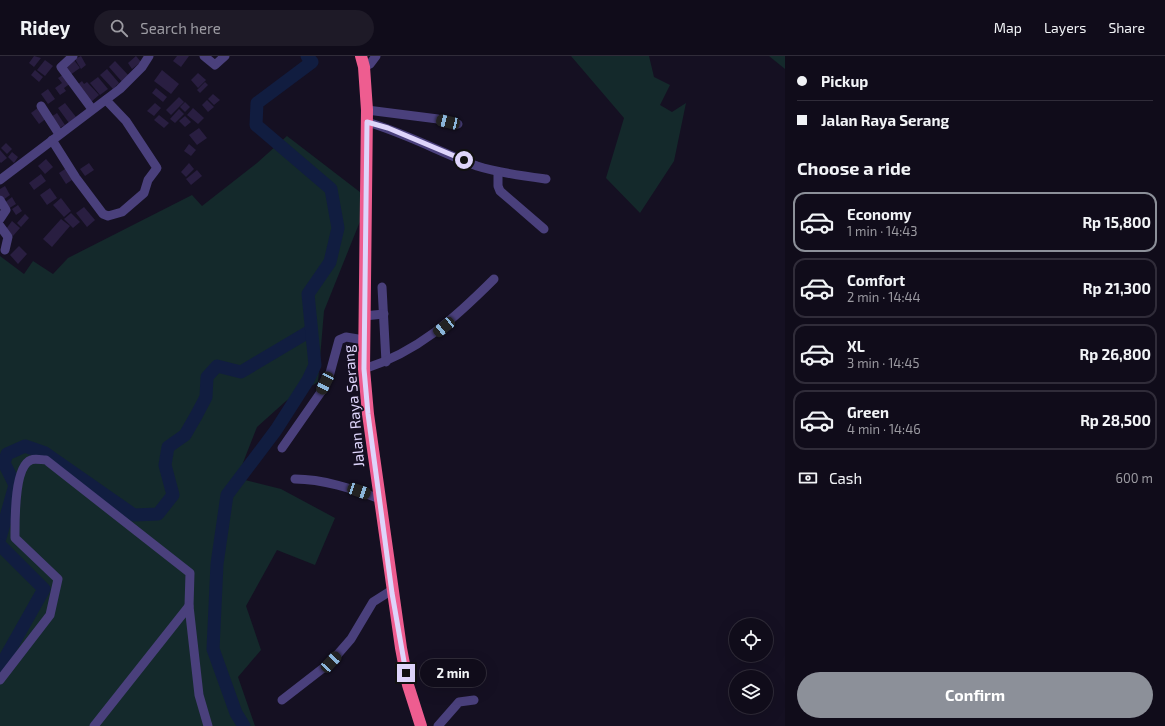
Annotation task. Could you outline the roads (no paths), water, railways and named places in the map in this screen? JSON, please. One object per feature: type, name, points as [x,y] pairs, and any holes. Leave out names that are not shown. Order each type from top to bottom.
[{"type":"highway","name":"Jalan Raya Serang","points":[[363,61],[367,110],[364,369],[368,414],[392,590],[408,685],[421,726]]},
{"type":"street","points":[[73,56],[61,67],[92,109]]},
{"type":"street","points":[[0,180],[92,109],[106,100],[130,80],[142,67],[149,56]]},
{"type":"street","points":[[204,56],[215,65],[225,56]]},
{"type":"street","points":[[363,61],[370,64],[376,56]]},
{"type":"street","points":[[52,140],[76,178],[104,214],[111,216],[122,212],[146,190],[148,180],[156,168],[126,121],[106,100]]},
{"type":"street","points":[[41,106],[60,134]]},
{"type":"street","points":[[367,110],[438,119],[458,124]]},
{"type":"street","points":[[367,122],[388,128],[477,166],[498,172],[546,179]]},
{"type":"street","points":[[498,172],[498,186],[500,191],[544,229]]},
{"type":"street","points":[[0,200],[6,210],[0,218]]},
{"type":"street","points":[[0,226],[8,237],[5,250]]},
{"type":"street","points":[[364,369],[386,362],[435,333],[460,313],[494,279]]},
{"type":"street","points":[[382,287],[386,362]]},
{"type":"street","points":[[364,316],[384,314]]},
{"type":"street","points":[[282,448],[321,392],[330,373],[339,340],[346,337],[364,340]]},
{"type":"street","points":[[0,680],[50,615],[58,579],[15,538],[16,489],[25,463],[32,459],[46,460],[190,573],[189,606],[199,695],[208,726]]},
{"type":"street","points":[[295,479],[309,479],[359,491],[380,499]]},
{"type":"street","points":[[282,700],[331,662],[351,639],[376,598],[392,590]]},
{"type":"street","points":[[94,726],[189,606]]},
{"type":"street","points":[[438,726],[459,702],[474,700]]},
{"type":"waterway","points":[[244,726],[236,713],[213,649],[217,564],[227,495],[276,430],[308,380],[315,365],[308,294],[330,262],[338,228],[331,189],[256,125],[257,103],[312,62],[307,56]]},
{"type":"waterway","points":[[0,538],[15,485],[4,463],[7,454],[25,446],[45,453],[134,515],[158,514],[173,495],[165,465],[168,447],[185,435],[196,416],[206,397],[207,377],[217,366],[241,372],[310,331]]},
{"type":"waterway","points":[[0,545],[44,589],[0,667]]}]
